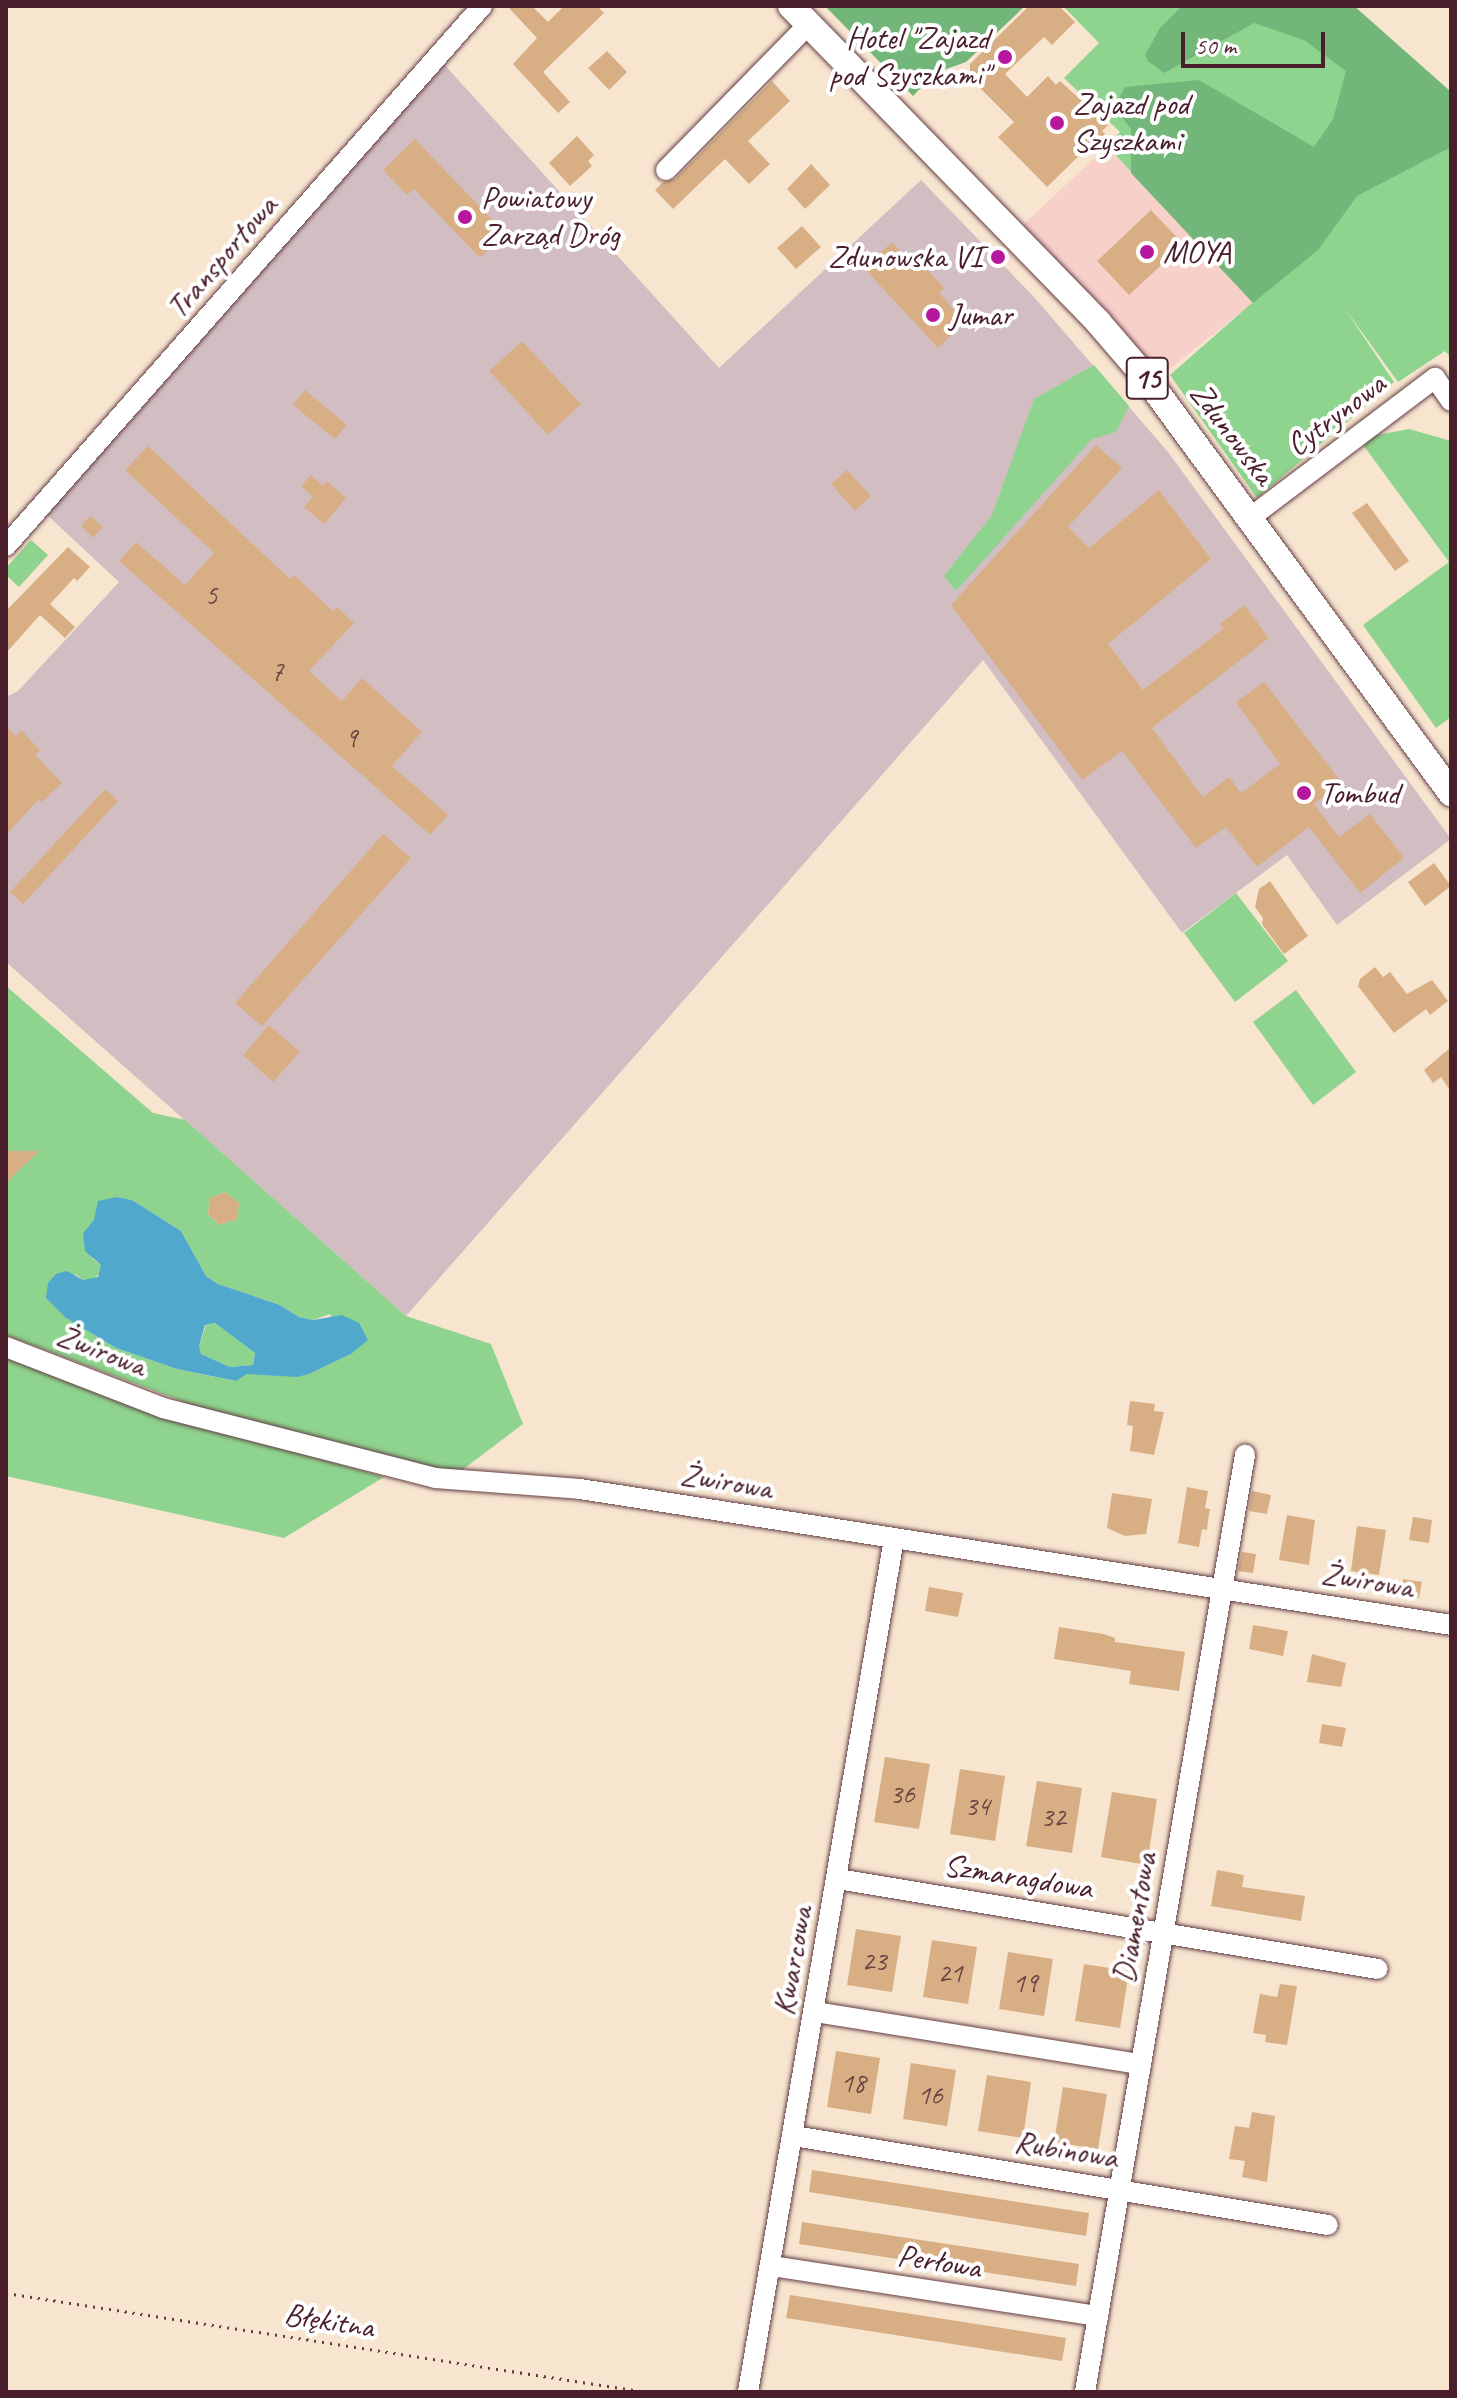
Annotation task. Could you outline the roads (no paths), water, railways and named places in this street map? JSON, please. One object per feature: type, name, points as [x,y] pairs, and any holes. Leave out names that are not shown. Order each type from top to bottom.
[{"type":"main road","name":"Zdunowska","points":[[800,15],[1098,322],[1147,379],[1451,793]]},
{"type":"street","name":"Transportowa","points":[[6,546],[482,6]]},
{"type":"street","points":[[666,170],[800,15]]},
{"type":"street","name":"Cytrynowa","points":[[1251,517],[1435,378],[1451,401]]},
{"type":"street","name":"Żwirowa","points":[[6,1347],[163,1408],[435,1478],[580,1489],[1451,1625]]},
{"type":"street","name":"Diamentowa","points":[[1085,2392],[1245,1455]]},
{"type":"street","name":"Kwarcowa","points":[[748,2392],[894,1539]]},
{"type":"street","name":"Szmaragdowa","points":[[838,1879],[1378,1969]]},
{"type":"street","points":[[815,2012],[1141,2064]]},
{"type":"street","name":"Rubinowa","points":[[794,2136],[1328,2225]]},
{"type":"street","name":"Perłowa","points":[[771,2266],[1098,2316]]},
{"type":"water","points":[[117,1197],[132,1200],[181,1231],[206,1276],[218,1284],[280,1305],[299,1317],[313,1320],[342,1315],[359,1323],[368,1340],[351,1354],[309,1374],[297,1377],[247,1374],[236,1381],[177,1369],[116,1348],[66,1318],[46,1298],[48,1283],[56,1274],[67,1271],[83,1280],[98,1277],[101,1265],[85,1251],[83,1233],[94,1220],[98,1201]],"holes":[[[215,1323],[255,1353],[253,1365],[230,1367],[201,1354],[199,1346],[205,1325]]]},
{"type":"place","name":"Hotel \"Zajazd pod Szyszkami\"","points":[[1005,57]]},
{"type":"place","name":"Zajazd pod Szyszkami","points":[[1057,123]]},
{"type":"place","name":"Powiatowy Zarząd Dróg","points":[[465,217]]},
{"type":"place","name":"MOYA","points":[[1147,252]]},
{"type":"place","name":"Zdunowska VI","points":[[998,257]]},
{"type":"place","name":"Jumar","points":[[933,315]]},
{"type":"place","name":"Tombud","points":[[1304,793]]}]
